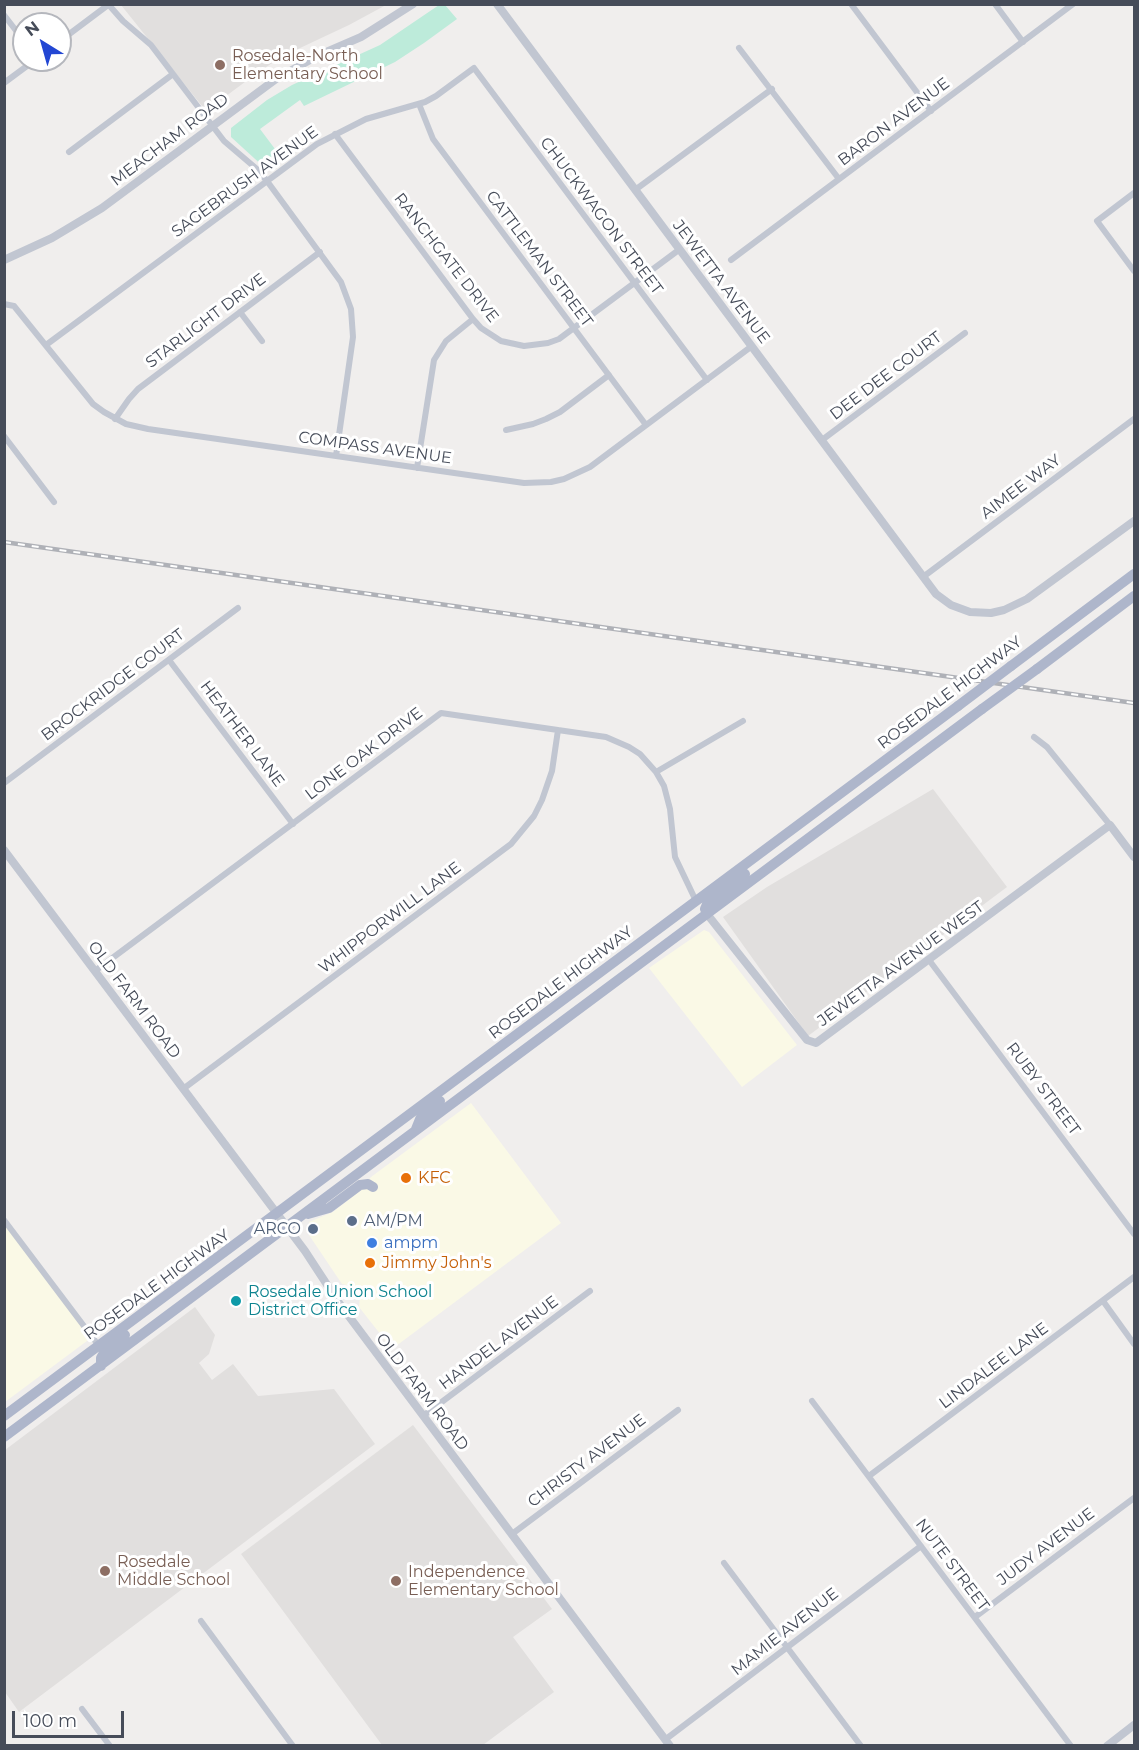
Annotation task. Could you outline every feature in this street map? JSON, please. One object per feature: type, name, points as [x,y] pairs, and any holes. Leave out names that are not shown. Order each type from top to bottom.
[{"type":"main road","name":"ROSEDALE HIGHWAY","points":[[4,1416],[1134,574]]},
{"type":"main road","points":[[1119,608],[1134,588]]},
{"type":"main road","name":"ROSEDALE HIGHWAY","points":[[4,1437],[1134,596]]},
{"type":"main road","points":[[707,914],[706,906],[712,899],[820,818],[847,789]]},
{"type":"main road","points":[[615,982],[629,964],[692,917],[696,913],[696,901]]},
{"type":"main road","points":[[415,1131],[420,1119],[432,1107],[488,1065],[503,1045]]},
{"type":"main road","points":[[302,1216],[329,1208],[360,1185],[368,1184],[373,1187]]},
{"type":"main road","points":[[100,1366],[105,1352],[139,1325],[162,1300]]},
{"type":"street","name":"MEACHAM ROAD","points":[[4,260],[52,238],[83,220],[276,79],[317,56],[361,37],[412,4]]},
{"type":"street","name":"JEWETTA AVENUE","points":[[497,4],[936,594],[959,609],[979,613],[1004,610],[1027,599],[1134,521]]},
{"type":"street","points":[[851,4],[931,111]]},
{"type":"street","points":[[995,4],[1023,42]]},
{"type":"street","name":"BARON AVENUE","points":[[731,260],[1073,4]]},
{"type":"street","points":[[72,32],[108,5],[151,45],[224,141],[258,170],[341,282],[347,295],[353,322],[353,337],[336,456]]},
{"type":"street","points":[[739,48],[839,180]]},
{"type":"street","name":"SAGEBRUSH AVENUE","points":[[46,345],[310,149],[334,134],[366,119],[419,104],[436,96],[474,68]]},
{"type":"street","name":"CHUCKWAGON STREET","points":[[474,68],[707,380]]},
{"type":"street","points":[[4,83],[19,72]]},
{"type":"street","points":[[69,152],[173,74]]},
{"type":"street","points":[[635,190],[772,89]]},
{"type":"street","name":"CATTLEMAN STREET","points":[[419,104],[433,139],[646,425]]},
{"type":"street","name":"RANCHGATE DRIVE","points":[[334,134],[473,319],[481,328],[501,341],[524,346],[559,339],[680,249]]},
{"type":"street","points":[[1134,193],[1097,221],[1134,271]]},
{"type":"street","name":"STARLIGHT DRIVE","points":[[115,419],[138,389],[320,252]]},
{"type":"street","name":"COMPASS AVENUE","points":[[4,304],[14,306],[84,394],[99,408],[115,419],[140,428],[524,483],[550,482],[577,474],[590,467],[752,346]]},
{"type":"street","points":[[240,312],[262,341]]},
{"type":"street","points":[[417,468],[434,360],[446,341],[473,319]]},
{"type":"street","name":"DEE DEE COURT","points":[[822,440],[965,333]]},
{"type":"street","points":[[506,430],[533,424],[560,412],[609,375]]},
{"type":"street","name":"AIMEE WAY","points":[[923,577],[1134,419]]},
{"type":"street","points":[[4,436],[54,502]]},
{"type":"street","name":"BROCKRIDGE COURT","points":[[4,783],[238,608]]},
{"type":"street","name":"HEATHER LANE","points":[[170,660],[293,824]]},
{"type":"street","name":"LONE OAK DRIVE","points":[[95,971],[441,713],[597,735],[617,741],[640,754],[656,772],[668,797],[675,857],[696,901]]},
{"type":"street","points":[[656,772],[743,721]]},
{"type":"street","name":"WHIPPORWILL LANE","points":[[183,1089],[511,844],[534,816],[542,800],[552,771],[558,730]]},
{"type":"street","points":[[1034,737],[1047,747],[1134,857]]},
{"type":"street","name":"JEWETTA AVENUE WEST","points":[[707,914],[807,1040],[816,1043],[1110,825]]},
{"type":"street","name":"OLD FARM ROAD","points":[[4,850],[287,1227],[339,1303],[668,1742]]},
{"type":"street","name":"RUBY STREET","points":[[929,960],[1134,1234]]},
{"type":"street","points":[[4,1220],[99,1346]]},
{"type":"street","name":"LINDALEE LANE","points":[[869,1476],[1134,1278]]},
{"type":"street","name":"HANDEL AVENUE","points":[[423,1416],[590,1291]]},
{"type":"street","points":[[1102,1301],[1134,1344]]},
{"type":"street","name":"NUTE STREET","points":[[812,1401],[1071,1746]]},
{"type":"street","name":"CHRISTY AVENUE","points":[[512,1534],[678,1410]]},
{"type":"street","name":"JUDY AVENUE","points":[[975,1617],[1134,1498]]},
{"type":"street","name":"MAMIE AVENUE","points":[[668,1742],[921,1546]]},
{"type":"street","points":[[724,1563],[861,1746]]},
{"type":"street","points":[[201,1621],[293,1746]]},
{"type":"street","points":[[82,1709],[110,1746]]},
{"type":"street","points":[[1107,1746],[1134,1725]]},
{"type":"shaded area","name":"Rosedale-North Elementary School","points":[[121,5],[386,5],[283,56],[206,111]]},
{"type":"shaded area","points":[[933,789],[1007,887],[808,1036],[723,917],[767,887]]},
{"type":"shaded area","points":[[704,930],[709,932],[797,1045],[742,1087],[649,968]]},
{"type":"shaded area","points":[[471,1103],[561,1223],[392,1349],[359,1307],[360,1297],[351,1286],[342,1284],[309,1235],[309,1222],[333,1212],[360,1191],[371,1177]]},
{"type":"shaded area","points":[[4,1221],[91,1338],[5,1402],[4,1402]]},
{"type":"shaded area","name":"Rosedale Middle School","points":[[195,1307],[215,1335],[209,1354],[199,1363],[212,1380],[233,1364],[258,1396],[334,1389],[375,1444],[19,1712],[5,1692],[5,1450]]},
{"type":"shaded area","name":"Independence Elementary School","points":[[413,1425],[552,1609],[513,1637],[554,1692],[483,1745],[382,1745],[241,1554]]},
{"type":"green space","points":[[439,5],[445,5],[457,19],[395,62],[304,106],[300,100],[260,129],[281,157],[266,169],[231,137],[231,128],[267,100],[292,85],[380,45]]},
{"type":"railway","points":[[4,542],[1134,703]]},
{"type":"place","name":"Rosedale-North Elementary School","points":[[220,65]]},
{"type":"place","name":"KFC","points":[[406,1178]]},
{"type":"place","name":"AM/PM","points":[[352,1221]]},
{"type":"place","name":"ARCO","points":[[313,1229]]},
{"type":"place","name":"ampm","points":[[372,1243]]},
{"type":"place","name":"Jimmy John's","points":[[370,1263]]},
{"type":"place","name":"Rosedale Union School District Office","points":[[236,1301]]},
{"type":"place","name":"Rosedale Middle School","points":[[105,1571]]},
{"type":"place","name":"Independence Elementary School","points":[[396,1581]]}]
